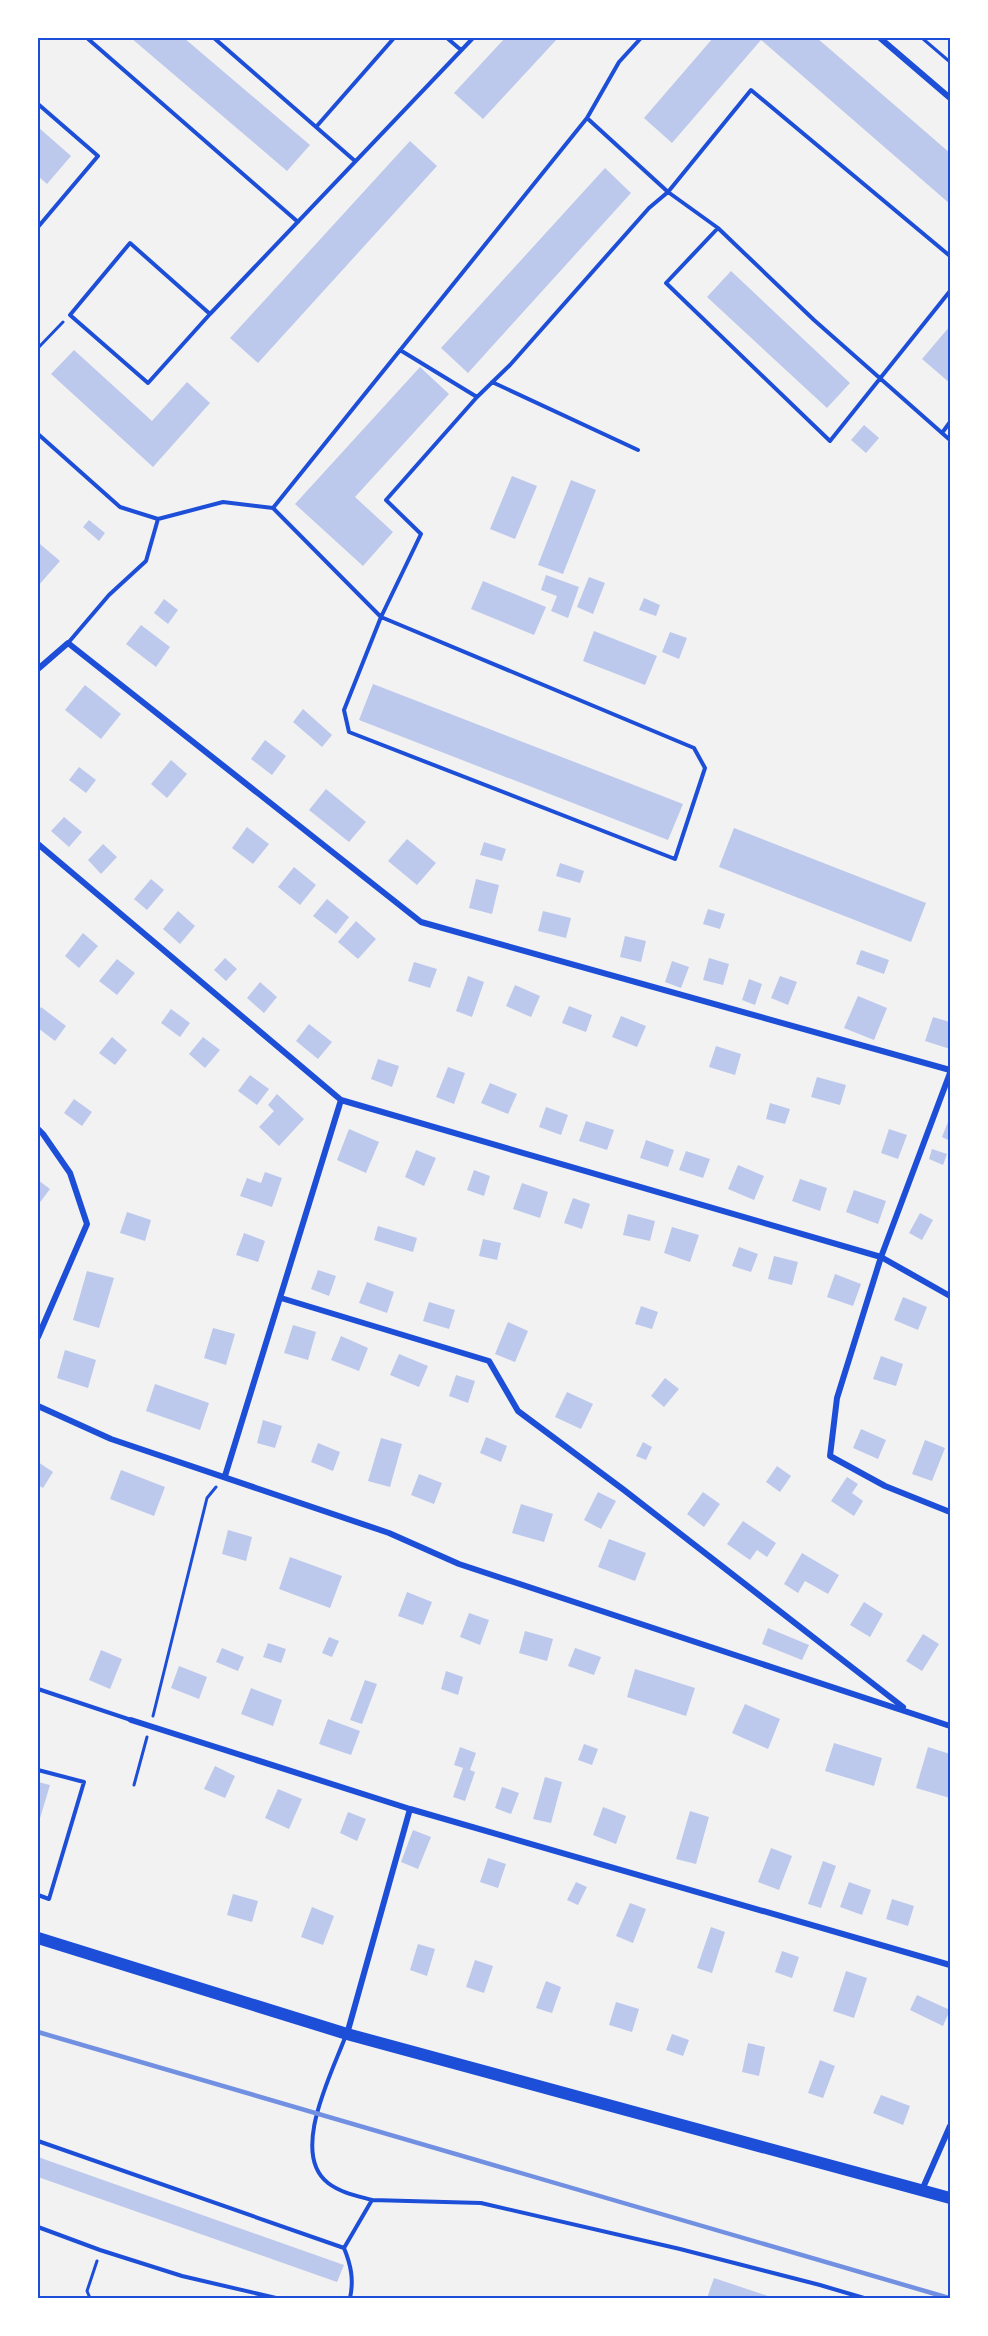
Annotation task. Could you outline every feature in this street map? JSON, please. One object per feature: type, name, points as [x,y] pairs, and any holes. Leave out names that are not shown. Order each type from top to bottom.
[{"type":"main road","points":[[38,1938],[347,2034],[951,2198]]},
{"type":"street","points":[[880,38],[951,98]]},
{"type":"street","points":[[38,669],[68,643],[421,922],[951,1072],[881,1257],[837,1398],[830,1456],[885,1486],[951,1512]]},
{"type":"street","points":[[38,844],[341,1100],[881,1257],[951,1296]]},
{"type":"street","points":[[225,1476],[341,1100]]},
{"type":"street","points":[[38,1129],[44,1134],[70,1173],[87,1224],[38,1337]]},
{"type":"street","points":[[281,1298],[489,1361],[518,1411],[624,1490],[908,1711]]},
{"type":"street","points":[[38,1406],[111,1439],[390,1533],[459,1564],[951,1726]]},
{"type":"street","points":[[131,1719],[410,1809],[951,1965]]},
{"type":"street","points":[[347,2034],[410,1809]]},
{"type":"street","points":[[922,2190],[951,2126]]},
{"type":"lane","points":[[87,38],[298,222]]},
{"type":"lane","points":[[214,38],[355,161]]},
{"type":"lane","points":[[316,127],[394,38]]},
{"type":"lane","points":[[447,38],[461,50]]},
{"type":"lane","points":[[210,314],[130,243],[70,315],[148,383],[210,314],[473,38]]},
{"type":"lane","points":[[273,508],[587,118],[619,62],[641,38]]},
{"type":"lane","points":[[38,434],[120,507],[158,519],[223,502],[273,508],[381,617],[694,748],[705,768],[675,859],[349,732],[344,710],[381,617],[421,534],[386,500],[649,208],[668,192],[751,90],[951,256]]},
{"type":"lane","points":[[38,104],[98,156],[38,227]]},
{"type":"lane","points":[[587,118],[668,192],[718,228],[814,320],[951,440]]},
{"type":"lane","points":[[718,228],[666,283],[830,441],[951,291]]},
{"type":"lane","points":[[400,350],[477,398]]},
{"type":"lane","points":[[492,382],[638,450]]},
{"type":"lane","points":[[942,433],[951,422]]},
{"type":"lane","points":[[68,643],[109,595],[146,561],[158,519]]},
{"type":"lane","points":[[38,1689],[131,1719]]},
{"type":"lane","points":[[38,1770],[84,1782],[49,1899],[38,1895]]},
{"type":"lane","points":[[347,2034],[317,2114],[312,2140],[312,2157],[317,2170],[328,2183],[344,2192],[372,2200],[481,2203],[680,2249],[864,2298]]},
{"type":"lane","points":[[38,2141],[344,2248]]},
{"type":"lane","points":[[344,2248],[372,2200]]},
{"type":"lane","points":[[38,2227],[100,2250],[182,2276],[276,2298]]},
{"type":"lane","points":[[344,2248],[351,2267],[353,2288],[350,2298]]},
{"type":"path","points":[[922,38],[951,62]]},
{"type":"path","points":[[38,348],[70,315]]},
{"type":"path","points":[[134,1785],[207,1498],[225,1476]]},
{"type":"path","points":[[90,2298],[87,2291],[100,2250]]},
{"type":"building","points":[[131,38],[184,38],[310,145],[287,171]]},
{"type":"building","points":[[505,38],[558,38],[483,119],[454,93]]},
{"type":"building","points":[[713,38],[817,38],[950,153],[950,204],[761,40],[672,143],[644,118]]},
{"type":"building","points":[[38,127],[71,156],[47,184],[38,176]]},
{"type":"building","points":[[410,141],[437,166],[258,363],[230,338]]},
{"type":"building","points":[[605,168],[631,193],[468,373],[441,348]]},
{"type":"building","points":[[731,271],[850,383],[827,408],[707,297]]},
{"type":"building","points":[[950,326],[950,383],[922,359]]},
{"type":"building","points":[[74,350],[152,421],[187,382],[210,403],[153,467],[51,374]]},
{"type":"building","points":[[420,367],[449,394],[355,497],[393,532],[363,566],[295,504]]},
{"type":"building","points":[[864,425],[879,438],[866,453],[851,440]]},
{"type":"building","points":[[512,476],[537,486],[515,539],[490,529]]},
{"type":"building","points":[[571,480],[596,490],[563,574],[538,565]]},
{"type":"building","points":[[89,520],[105,533],[99,541],[83,527]]},
{"type":"building","points":[[40,544],[60,561],[38,586],[38,548]]},
{"type":"building","points":[[546,575],[579,587],[568,618],[551,611],[557,596],[541,590]]},
{"type":"building","points":[[589,577],[605,583],[593,614],[577,607]]},
{"type":"building","points":[[483,581],[546,607],[534,635],[471,609]]},
{"type":"building","points":[[644,598],[660,605],[656,616],[639,610]]},
{"type":"building","points":[[164,599],[178,610],[168,624],[154,613]]},
{"type":"building","points":[[141,625],[170,647],[156,667],[126,644]]},
{"type":"building","points":[[594,631],[657,656],[645,685],[583,661]]},
{"type":"building","points":[[670,632],[687,638],[679,659],[662,652]]},
{"type":"building","points":[[373,684],[683,804],[668,840],[359,720]]},
{"type":"building","points":[[85,685],[121,714],[101,739],[65,710]]},
{"type":"building","points":[[303,709],[332,735],[322,747],[293,722]]},
{"type":"building","points":[[265,740],[286,756],[272,775],[251,759]]},
{"type":"building","points":[[171,760],[187,774],[167,798],[151,784]]},
{"type":"building","points":[[79,767],[96,780],[86,793],[69,780]]},
{"type":"building","points":[[326,789],[366,822],[349,842],[309,810]]},
{"type":"building","points":[[64,817],[82,832],[69,847],[51,831]]},
{"type":"building","points":[[247,827],[269,844],[253,864],[232,848]]},
{"type":"building","points":[[734,828],[926,903],[911,942],[719,867]]},
{"type":"building","points":[[407,839],[436,863],[417,885],[388,861]]},
{"type":"building","points":[[484,842],[506,849],[502,861],[480,855]]},
{"type":"building","points":[[103,844],[117,857],[101,874],[88,860]]},
{"type":"building","points":[[560,863],[584,871],[580,883],[556,876]]},
{"type":"building","points":[[294,867],[316,885],[300,905],[278,887]]},
{"type":"building","points":[[151,879],[164,890],[147,910],[134,899]]},
{"type":"building","points":[[476,879],[499,885],[492,914],[469,908]]},
{"type":"building","points":[[327,899],[349,917],[336,934],[313,916]]},
{"type":"building","points":[[708,909],[725,914],[720,929],[703,924]]},
{"type":"building","points":[[178,911],[195,926],[180,944],[163,929]]},
{"type":"building","points":[[543,911],[571,918],[566,938],[538,931]]},
{"type":"building","points":[[356,921],[376,939],[358,959],[338,942]]},
{"type":"building","points":[[83,933],[98,946],[79,968],[65,956]]},
{"type":"building","points":[[625,936],[646,941],[641,962],[620,957]]},
{"type":"building","points":[[861,950],[889,960],[884,974],[856,964]]},
{"type":"building","points":[[225,958],[237,969],[226,981],[214,970]]},
{"type":"building","points":[[709,958],[729,964],[723,985],[703,980]]},
{"type":"building","points":[[117,959],[135,973],[117,995],[99,981]]},
{"type":"building","points":[[672,961],[689,967],[681,988],[665,982]]},
{"type":"building","points":[[414,962],[437,969],[430,988],[408,981]]},
{"type":"building","points":[[468,976],[484,982],[472,1017],[456,1011]]},
{"type":"building","points":[[780,976],[797,982],[788,1005],[771,998]]},
{"type":"building","points":[[749,979],[762,984],[755,1005],[742,1000]]},
{"type":"building","points":[[260,982],[277,997],[264,1013],[247,998]]},
{"type":"building","points":[[515,985],[540,996],[531,1017],[506,1006]]},
{"type":"building","points":[[858,996],[887,1008],[874,1040],[844,1028]]},
{"type":"building","points":[[569,1006],[592,1015],[586,1032],[562,1023]]},
{"type":"building","points":[[41,1007],[66,1026],[55,1041],[38,1028],[38,1012]]},
{"type":"building","points":[[171,1009],[190,1023],[180,1037],[161,1023]]},
{"type":"building","points":[[621,1016],[646,1026],[637,1047],[612,1037]]},
{"type":"building","points":[[933,1017],[950,1022],[950,1049],[925,1041]]},
{"type":"building","points":[[309,1024],[332,1042],[318,1059],[296,1041]]},
{"type":"building","points":[[112,1037],[127,1050],[115,1065],[99,1053]]},
{"type":"building","points":[[203,1037],[220,1050],[205,1068],[189,1054]]},
{"type":"building","points":[[716,1046],[741,1054],[735,1075],[709,1067]]},
{"type":"building","points":[[378,1059],[399,1066],[392,1087],[371,1079]]},
{"type":"building","points":[[448,1067],[465,1073],[454,1104],[436,1097]]},
{"type":"building","points":[[250,1075],[269,1089],[257,1105],[238,1091]]},
{"type":"building","points":[[817,1077],[846,1085],[840,1105],[811,1097]]},
{"type":"building","points":[[490,1083],[517,1094],[508,1114],[481,1103]]},
{"type":"building","points":[[277,1094],[304,1119],[279,1146],[259,1127],[274,1111],[268,1105]]},
{"type":"building","points":[[74,1099],[92,1112],[82,1126],[64,1113]]},
{"type":"building","points":[[770,1103],[790,1109],[785,1124],[766,1119]]},
{"type":"building","points":[[546,1107],[568,1115],[561,1135],[539,1127]]},
{"type":"building","points":[[950,1117],[950,1141],[942,1137]]},
{"type":"building","points":[[586,1121],[614,1130],[607,1150],[579,1141]]},
{"type":"building","points":[[349,1129],[379,1142],[366,1173],[337,1160]]},
{"type":"building","points":[[889,1129],[907,1135],[898,1159],[881,1153]]},
{"type":"building","points":[[646,1140],[674,1150],[668,1167],[640,1158]]},
{"type":"building","points":[[932,1149],[947,1154],[943,1165],[929,1159]]},
{"type":"building","points":[[416,1150],[436,1158],[424,1186],[405,1177]]},
{"type":"building","points":[[686,1151],[710,1159],[703,1178],[679,1170]]},
{"type":"building","points":[[738,1165],[764,1176],[754,1200],[728,1189]]},
{"type":"building","points":[[474,1170],[490,1176],[484,1196],[467,1190]]},
{"type":"building","points":[[265,1172],[282,1178],[272,1207],[240,1196],[247,1178],[261,1183]]},
{"type":"building","points":[[800,1179],[827,1188],[820,1211],[792,1201]]},
{"type":"building","points":[[38,1180],[50,1189],[38,1205]]},
{"type":"building","points":[[522,1183],[548,1192],[540,1218],[513,1209]]},
{"type":"building","points":[[854,1190],[886,1201],[878,1224],[846,1212]]},
{"type":"building","points":[[573,1198],[590,1204],[582,1229],[564,1223]]},
{"type":"building","points":[[127,1212],[151,1220],[145,1241],[120,1233]]},
{"type":"building","points":[[920,1213],[933,1220],[922,1240],[909,1233]]},
{"type":"building","points":[[628,1214],[655,1221],[650,1241],[623,1235]]},
{"type":"building","points":[[378,1226],[417,1238],[413,1252],[374,1240]]},
{"type":"building","points":[[672,1227],[699,1235],[690,1262],[664,1253]]},
{"type":"building","points":[[244,1233],[265,1241],[258,1262],[236,1255]]},
{"type":"building","points":[[483,1239],[501,1243],[497,1260],[479,1256]]},
{"type":"building","points":[[739,1247],[758,1254],[751,1272],[732,1266]]},
{"type":"building","points":[[774,1256],[798,1262],[792,1285],[768,1279]]},
{"type":"building","points":[[318,1270],[336,1276],[329,1296],[311,1289]]},
{"type":"building","points":[[87,1271],[114,1278],[99,1328],[73,1320]]},
{"type":"building","points":[[835,1274],[861,1284],[853,1306],[827,1297]]},
{"type":"building","points":[[367,1282],[394,1292],[387,1313],[359,1303]]},
{"type":"building","points":[[903,1297],[927,1307],[918,1330],[894,1320]]},
{"type":"building","points":[[429,1302],[455,1310],[449,1329],[423,1321]]},
{"type":"building","points":[[641,1306],[658,1312],[652,1329],[635,1324]]},
{"type":"building","points":[[508,1322],[528,1331],[515,1362],[495,1354]]},
{"type":"building","points":[[293,1325],[316,1332],[308,1360],[284,1353]]},
{"type":"building","points":[[213,1328],[235,1334],[226,1365],[204,1358]]},
{"type":"building","points":[[341,1336],[368,1348],[359,1371],[331,1360]]},
{"type":"building","points":[[65,1350],[96,1360],[88,1388],[57,1378]]},
{"type":"building","points":[[399,1354],[428,1366],[419,1387],[390,1375]]},
{"type":"building","points":[[881,1356],[903,1364],[896,1386],[873,1379]]},
{"type":"building","points":[[456,1375],[475,1381],[468,1403],[449,1396]]},
{"type":"building","points":[[665,1378],[679,1389],[664,1407],[651,1396]]},
{"type":"building","points":[[155,1384],[209,1403],[200,1430],[146,1411]]},
{"type":"building","points":[[567,1392],[593,1404],[581,1429],[555,1417]]},
{"type":"building","points":[[263,1420],[282,1426],[275,1448],[257,1443]]},
{"type":"building","points":[[861,1429],[886,1440],[878,1459],[853,1448]]},
{"type":"building","points":[[486,1437],[507,1446],[501,1462],[480,1453]]},
{"type":"building","points":[[381,1438],[402,1444],[390,1487],[368,1481]]},
{"type":"building","points":[[925,1440],[945,1448],[932,1481],[912,1474]]},
{"type":"building","points":[[643,1442],[652,1447],[646,1460],[636,1456]]},
{"type":"building","points":[[318,1443],[340,1452],[333,1471],[311,1462]]},
{"type":"building","points":[[38,1462],[53,1472],[43,1488],[38,1485]]},
{"type":"building","points":[[777,1466],[791,1476],[780,1492],[766,1482]]},
{"type":"building","points":[[121,1470],[165,1487],[154,1516],[110,1499]]},
{"type":"building","points":[[419,1474],[442,1483],[434,1504],[411,1495]]},
{"type":"building","points":[[847,1477],[858,1484],[852,1493],[863,1501],[854,1516],[831,1501]]},
{"type":"building","points":[[598,1492],[616,1501],[601,1529],[584,1520]]},
{"type":"building","points":[[703,1492],[720,1504],[704,1527],[687,1514]]},
{"type":"building","points":[[521,1504],[553,1514],[544,1542],[512,1533]]},
{"type":"building","points":[[743,1521],[776,1543],[767,1557],[757,1550],[750,1560],[727,1544]]},
{"type":"building","points":[[228,1530],[252,1537],[246,1561],[222,1554]]},
{"type":"building","points":[[609,1539],[646,1553],[635,1581],[598,1567]]},
{"type":"building","points":[[802,1553],[839,1575],[828,1594],[805,1581],[798,1593],[784,1584]]},
{"type":"building","points":[[290,1557],[342,1576],[330,1608],[279,1589]]},
{"type":"building","points":[[407,1592],[432,1602],[423,1625],[398,1616]]},
{"type":"building","points":[[864,1602],[883,1614],[870,1637],[850,1625]]},
{"type":"building","points":[[469,1613],[489,1620],[480,1645],[460,1637]]},
{"type":"building","points":[[768,1628],[809,1645],[802,1660],[762,1644]]},
{"type":"building","points":[[525,1631],[553,1639],[547,1661],[519,1653]]},
{"type":"building","points":[[923,1634],[939,1644],[922,1671],[906,1661]]},
{"type":"building","points":[[329,1637],[339,1641],[332,1657],[322,1653]]},
{"type":"building","points":[[268,1643],[286,1649],[281,1663],[263,1657]]},
{"type":"building","points":[[222,1648],[244,1657],[238,1671],[216,1662]]},
{"type":"building","points":[[575,1648],[601,1657],[594,1675],[568,1666]]},
{"type":"building","points":[[101,1650],[122,1659],[110,1689],[89,1680]]},
{"type":"building","points":[[179,1666],[207,1677],[199,1699],[171,1688]]},
{"type":"building","points":[[635,1669],[695,1688],[686,1716],[627,1697]]},
{"type":"building","points":[[446,1671],[463,1677],[458,1695],[441,1689]]},
{"type":"building","points":[[365,1680],[377,1684],[362,1724],[350,1720]]},
{"type":"building","points":[[251,1688],[282,1700],[273,1726],[241,1714]]},
{"type":"building","points":[[745,1704],[780,1719],[768,1749],[732,1733]]},
{"type":"building","points":[[328,1719],[360,1731],[351,1755],[319,1744]]},
{"type":"building","points":[[834,1743],[882,1758],[874,1786],[825,1771]]},
{"type":"building","points":[[584,1744],[598,1749],[592,1765],[578,1760]]},
{"type":"building","points":[[460,1747],[476,1753],[470,1770],[475,1772],[465,1801],[453,1797],[463,1768],[454,1765]]},
{"type":"building","points":[[928,1747],[950,1754],[950,1798],[916,1788]]},
{"type":"building","points":[[215,1766],[235,1776],[225,1798],[204,1789]]},
{"type":"building","points":[[545,1777],[562,1782],[551,1823],[533,1819]]},
{"type":"building","points":[[38,1782],[50,1785],[38,1825]]},
{"type":"building","points":[[502,1787],[519,1793],[511,1814],[495,1808]]},
{"type":"building","points":[[278,1789],[302,1799],[289,1829],[265,1818]]},
{"type":"building","points":[[603,1807],[626,1816],[616,1844],[593,1835]]},
{"type":"building","points":[[690,1811],[709,1817],[696,1864],[676,1859]]},
{"type":"building","points":[[348,1812],[366,1819],[357,1841],[340,1833]]},
{"type":"building","points":[[413,1830],[431,1837],[418,1869],[401,1862]]},
{"type":"building","points":[[771,1848],[792,1856],[779,1890],[758,1882]]},
{"type":"building","points":[[488,1858],[506,1864],[498,1888],[480,1882]]},
{"type":"building","points":[[823,1861],[836,1866],[821,1908],[808,1904]]},
{"type":"building","points":[[576,1882],[587,1887],[578,1905],[567,1900]]},
{"type":"building","points":[[849,1882],[871,1890],[862,1915],[840,1907]]},
{"type":"building","points":[[233,1894],[258,1901],[252,1922],[227,1915]]},
{"type":"building","points":[[892,1899],[914,1906],[908,1926],[886,1919]]},
{"type":"building","points":[[630,1903],[646,1909],[633,1943],[616,1936]]},
{"type":"building","points":[[312,1907],[334,1916],[323,1945],[301,1937]]},
{"type":"building","points":[[711,1927],[725,1932],[712,1973],[697,1968]]},
{"type":"building","points":[[418,1944],[435,1949],[427,1976],[410,1970]]},
{"type":"building","points":[[782,1951],[799,1957],[792,1978],[775,1972]]},
{"type":"building","points":[[475,1960],[493,1966],[484,1993],[466,1987]]},
{"type":"building","points":[[846,1971],[867,1978],[854,2018],[833,2011]]},
{"type":"building","points":[[546,1981],[561,1987],[552,2013],[536,2008]]},
{"type":"building","points":[[917,1995],[950,2010],[943,2026],[910,2010]]},
{"type":"building","points":[[616,2002],[639,2009],[632,2032],[609,2025]]},
{"type":"building","points":[[672,2034],[689,2040],[683,2056],[666,2050]]},
{"type":"building","points":[[748,2043],[765,2047],[759,2076],[742,2072]]},
{"type":"building","points":[[820,2060],[835,2066],[823,2098],[808,2093]]},
{"type":"building","points":[[881,2095],[910,2106],[903,2125],[873,2113]]},
{"type":"building","points":[[38,2157],[344,2265],[337,2282],[38,2177]]},
{"type":"building","points":[[714,2278],[774,2298],[707,2298]]},
{"type":"railway","points":[[38,2032],[949,2298]]}]
